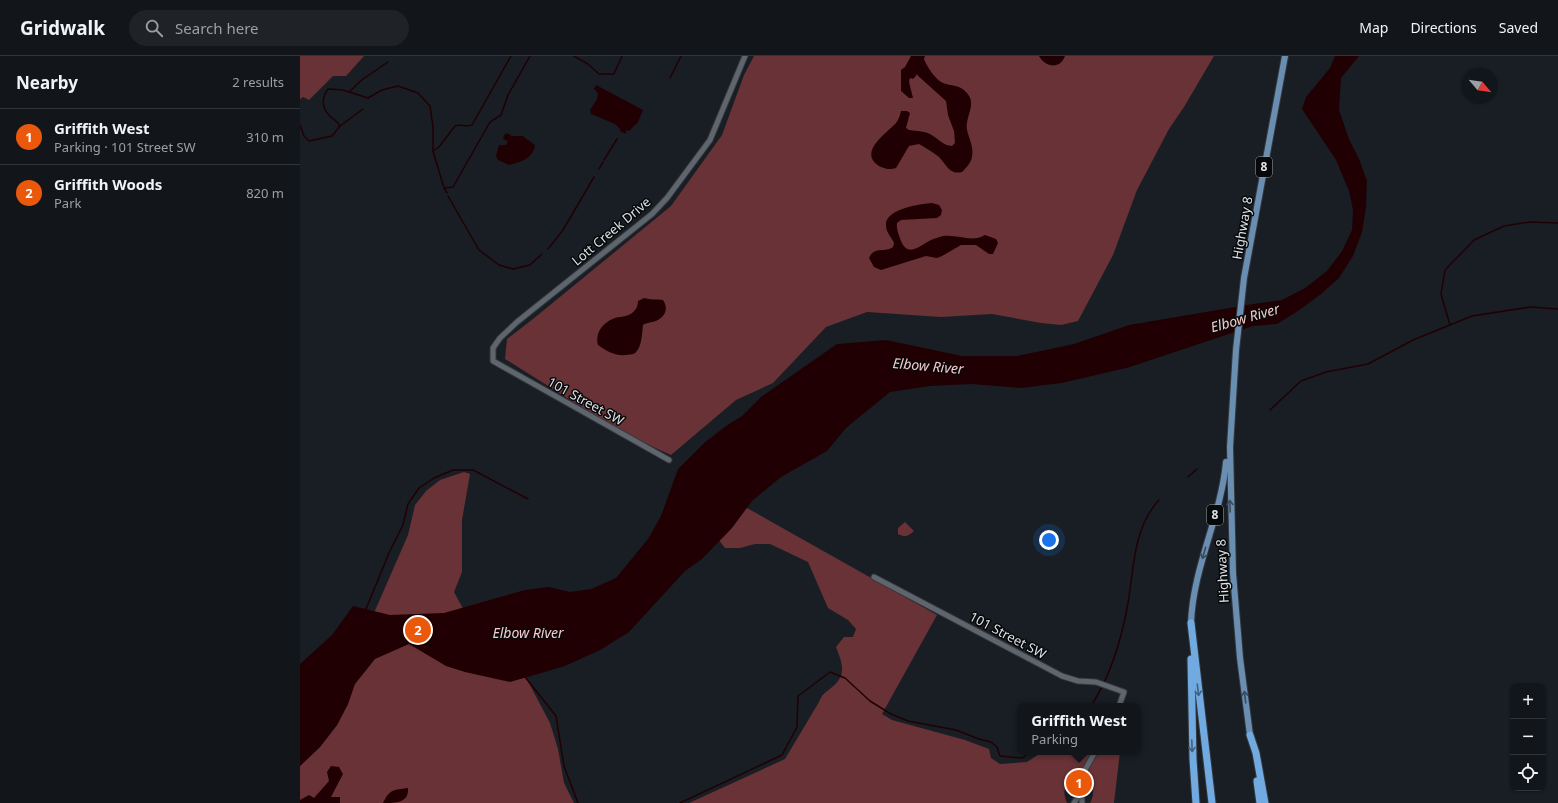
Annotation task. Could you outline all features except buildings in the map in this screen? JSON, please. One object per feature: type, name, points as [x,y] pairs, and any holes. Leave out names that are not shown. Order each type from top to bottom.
[{"type":"highway","points":[[1191,623],[1191,700],[1196,803]]},
{"type":"highway","points":[[1191,623],[1212,803]]},
{"type":"highway","points":[[1250,736],[1260,803]]},
{"type":"highway","points":[[1250,736],[1256,753],[1265,803]]},
{"type":"main road","name":"Highway 8","points":[[1191,623],[1196,582],[1218,506],[1224,478],[1244,278],[1285,56]]},
{"type":"main road","name":"Highway 8","points":[[1232,405],[1230,468],[1232,573],[1240,658],[1250,736]]},
{"type":"street","name":"Lott Creek Drive","points":[[492,361],[493,348],[500,338],[652,214],[667,198],[710,140],[745,56]]},
{"type":"street","name":"101 Street SW","points":[[492,361],[669,460]]},
{"type":"street","name":"101 Street SW","points":[[874,577],[1062,676],[1078,681],[1099,683],[1124,692],[1120,703]]},
{"type":"street","points":[[1082,803],[1081,777],[1093,755]]},
{"type":"street","points":[[1074,803],[1081,792]]},
{"type":"shaded area","points":[[300,56],[364,56],[346,76],[333,76],[309,100],[303,97],[300,99]]},
{"type":"shaded area","points":[[754,56],[1214,56],[1184,107],[1169,129],[1137,190],[1113,255],[1078,321],[1061,325],[992,314],[941,317],[867,312],[826,327],[773,383],[736,400],[671,455],[607,422],[505,359],[507,339],[671,206],[722,135],[744,75]]},
{"type":"shaded area","points":[[464,472],[470,474],[462,520],[462,572],[454,592],[467,616],[512,651],[550,723],[558,749],[564,783],[574,803],[300,803],[300,766],[320,747],[337,725],[348,704],[370,622],[408,535],[415,505],[426,491],[440,480]]},
{"type":"shaded area","points":[[731,499],[937,615],[882,714],[892,720],[965,740],[989,749],[991,758],[1000,764],[1027,762],[1038,755],[1090,755],[1077,779],[1069,782],[1065,788],[1065,799],[1067,803],[689,803],[785,759],[821,697],[840,678],[842,674],[842,664],[836,647],[844,637],[853,637],[856,629],[848,620],[828,608],[808,562],[770,544],[755,544],[740,548],[725,548],[715,535]]},
{"type":"shaded area","points":[[905,522],[914,531],[903,536],[898,534],[898,528]]},
{"type":"shaded area","points":[[1096,755],[1120,755],[1114,803],[1090,803],[1093,796],[1093,790],[1090,784],[1084,780],[1084,777]]},
{"type":"water","points":[[911,56],[925,56],[924,59],[927,66],[937,79],[943,83],[961,88],[969,96],[971,105],[967,130],[972,146],[972,153],[967,167],[962,172],[958,173],[951,171],[939,157],[919,144],[909,146],[896,168],[890,169],[881,167],[874,162],[872,150],[881,138],[896,123],[901,111],[907,111],[910,113],[906,128],[909,130],[928,133],[943,143],[952,146],[955,143],[954,131],[948,115],[946,101],[916,74],[913,79],[910,78],[909,82],[913,98],[909,98],[901,91],[901,70],[905,67]]},
{"type":"water","points":[[1039,56],[1065,56],[1060,63],[1056,65],[1049,65]]},
{"type":"water","name":"Elbow River","points":[[1335,56],[1359,56],[1341,78],[1339,110],[1349,139],[1359,159],[1367,181],[1366,207],[1362,232],[1353,256],[1339,278],[1298,311],[1277,324],[1253,326],[1130,367],[1062,383],[1021,388],[972,384],[930,386],[890,392],[846,428],[827,451],[781,477],[752,501],[732,528],[702,559],[685,571],[629,632],[600,650],[565,666],[510,682],[465,672],[446,666],[409,644],[375,659],[355,684],[348,704],[337,725],[320,747],[300,766],[300,664],[332,635],[353,606],[390,615],[444,613],[525,590],[549,587],[570,592],[591,589],[616,578],[648,539],[661,516],[678,469],[704,443],[742,416],[761,397],[837,344],[886,340],[962,356],[1017,356],[1074,344],[1129,325],[1282,300],[1305,288],[1327,271],[1342,251],[1352,230],[1353,210],[1349,191],[1336,160],[1302,109],[1306,97],[1330,68]]},
{"type":"water","points":[[596,85],[643,110],[638,122],[629,131],[626,130],[626,134],[620,131],[615,124],[591,114],[590,110],[597,99],[598,93],[594,89]]},
{"type":"water","points":[[507,133],[512,136],[523,136],[534,144],[534,150],[529,157],[509,165],[498,160],[496,156],[499,145],[506,145],[508,141],[503,139],[504,135]]},
{"type":"water","points":[[932,203],[939,205],[942,210],[941,215],[937,218],[901,220],[897,223],[901,241],[907,249],[915,249],[931,240],[943,236],[975,238],[985,235],[996,239],[998,243],[993,254],[989,254],[976,245],[961,245],[937,258],[926,256],[881,270],[874,267],[869,258],[871,254],[876,251],[886,250],[893,247],[894,243],[886,228],[887,220],[891,215],[904,208]]},
{"type":"water","points":[[644,298],[663,300],[666,310],[664,315],[656,321],[643,325],[641,343],[635,353],[627,355],[615,354],[608,352],[598,345],[597,341],[600,329],[610,320],[631,314],[638,305],[638,301]]},
{"type":"water","points":[[331,766],[339,767],[343,774],[331,797],[340,797],[340,803],[300,803],[300,800],[309,795],[314,798],[329,781],[327,772]]},
{"type":"water","points":[[408,788],[406,797],[401,801],[383,803],[392,791]]},
{"type":"waterway","points":[[433,151],[439,147],[455,126],[472,125],[511,56]]},
{"type":"waterway","points":[[445,188],[453,187],[490,122],[501,115],[508,95],[530,56]]},
{"type":"waterway","points":[[574,56],[588,64],[599,74],[614,74],[622,56]]},
{"type":"waterway","points":[[670,78],[681,56]]},
{"type":"waterway","points":[[350,91],[363,79],[388,62]]},
{"type":"waterway","points":[[300,125],[304,136],[309,141],[332,136],[340,126],[326,112],[325,109],[323,102],[324,95],[328,89],[343,90],[368,98],[382,90],[398,86],[418,93],[430,106],[433,127],[433,151],[444,188],[447,193]]},
{"type":"waterway","points":[[340,126],[363,109]]},
{"type":"waterway","points":[[604,160],[617,139]]},
{"type":"waterway","points":[[599,169],[603,162]]},
{"type":"waterway","points":[[548,249],[563,230],[594,177]]},
{"type":"waterway","points":[[448,196],[479,250],[499,265],[513,269],[530,265],[542,254]]},
{"type":"waterway","points":[[1450,325],[1441,294],[1445,270],[1474,240],[1504,226],[1530,222],[1558,223]]},
{"type":"waterway","points":[[1270,410],[1301,381],[1326,372],[1368,364],[1413,340],[1472,316],[1530,307],[1558,309]]},
{"type":"waterway","points":[[1188,477],[1197,469]]},
{"type":"waterway","points":[[366,609],[389,553],[403,525],[408,504],[419,488],[434,478],[453,470],[473,470],[528,499]]},
{"type":"waterway","points":[[1093,703],[1104,682],[1119,643],[1128,603],[1139,536],[1150,511],[1159,500]]},
{"type":"waterway","points":[[680,803],[782,755],[797,727],[798,696],[830,672],[845,678],[870,701],[891,714],[908,721],[956,730],[991,742],[997,747],[1000,756],[1022,758],[1026,755]]},
{"type":"waterway","points":[[525,677],[556,716],[564,766],[578,803]]},
{"type":"place","name":"Griffith Woods","points":[[418,630]]},
{"type":"place","name":"Griffith West","points":[[1079,783]]}]
